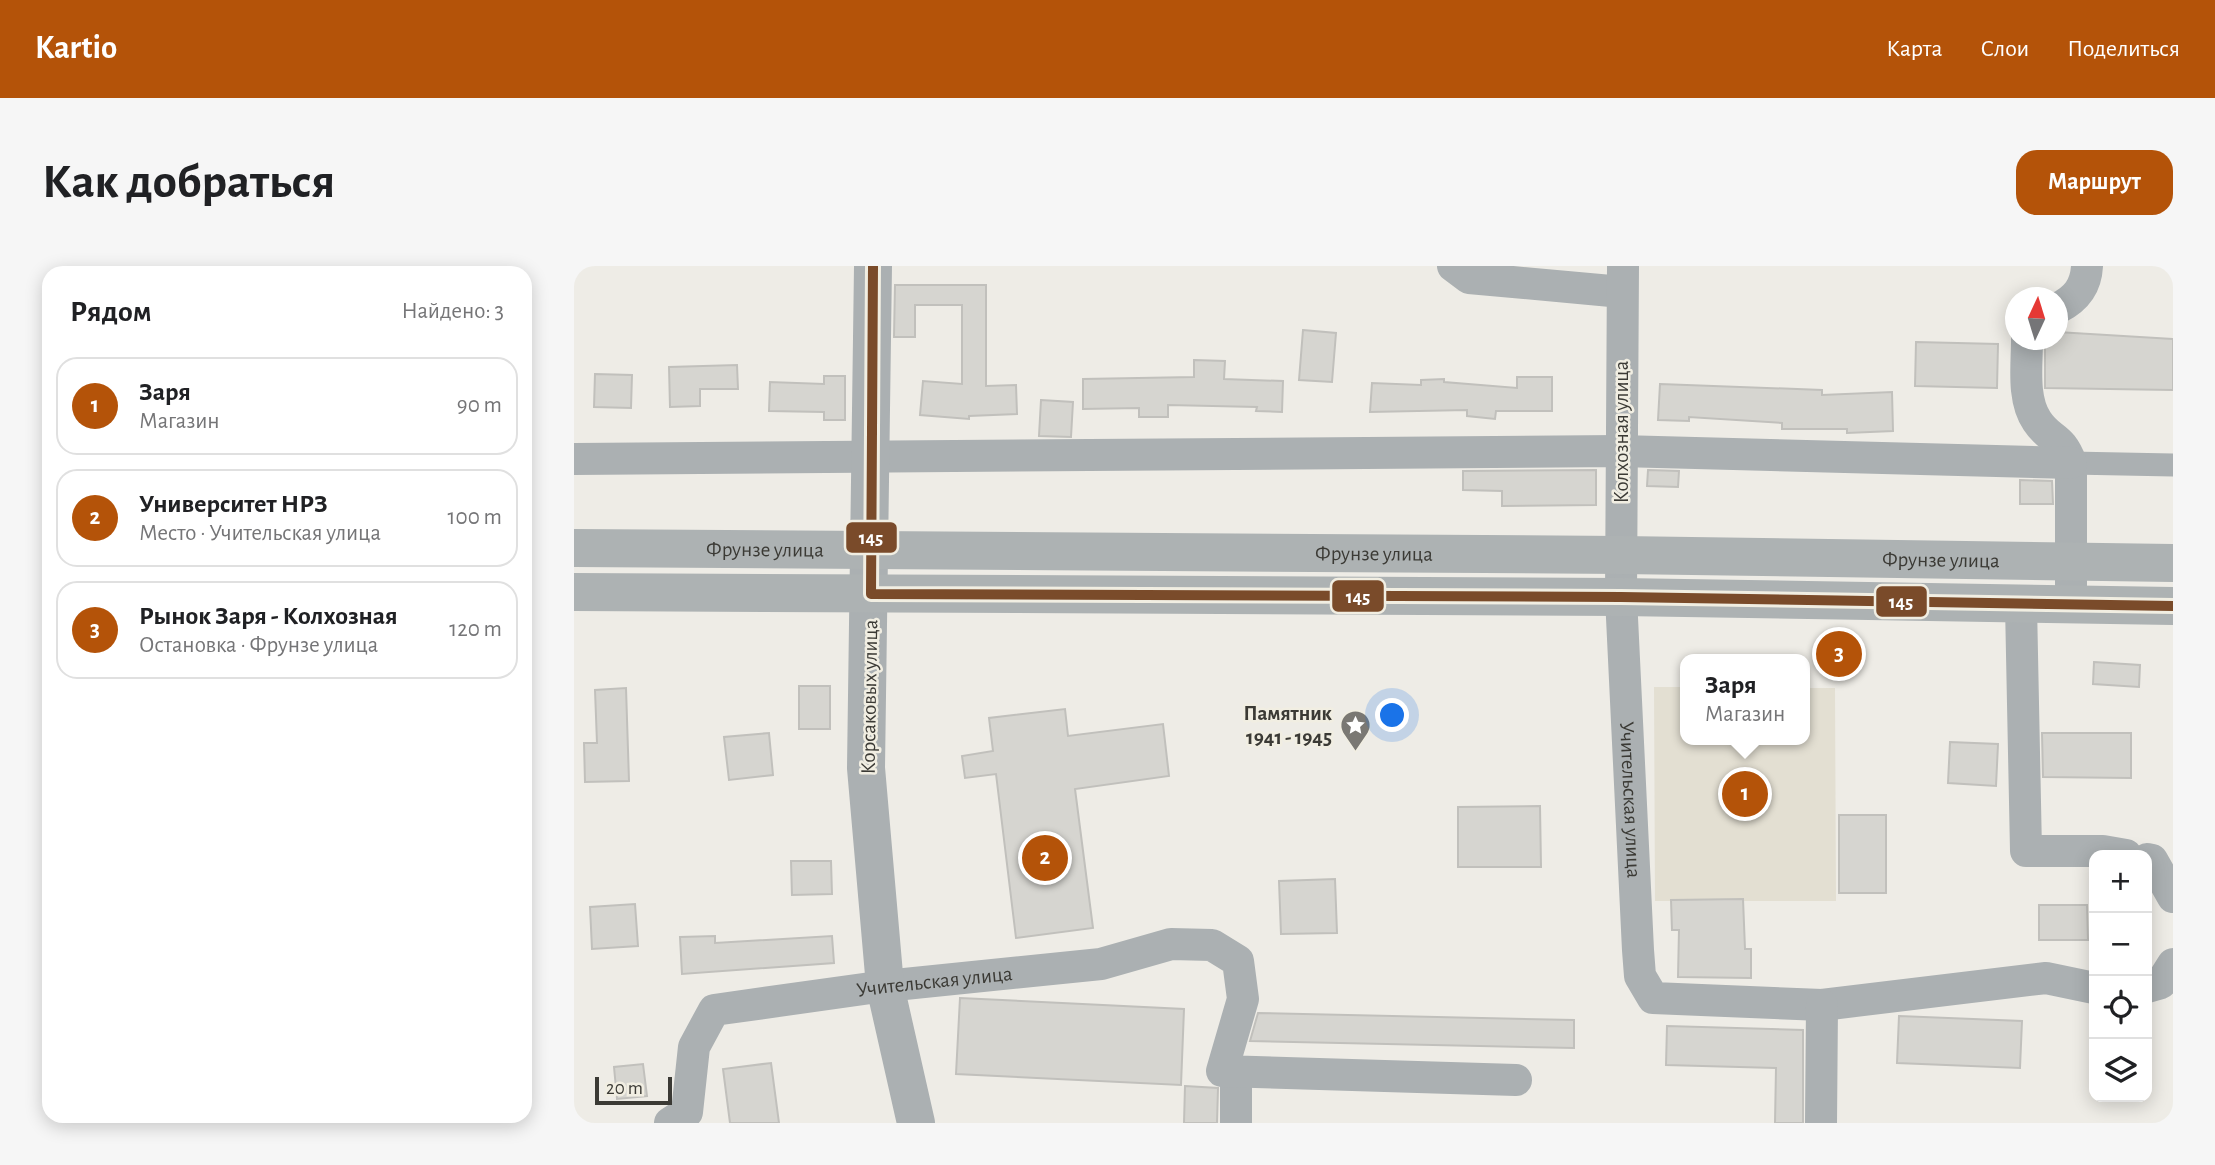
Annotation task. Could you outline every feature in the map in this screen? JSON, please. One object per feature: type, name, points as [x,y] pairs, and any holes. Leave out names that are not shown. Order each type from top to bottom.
[{"type":"main road","name":"Фрунзе улица","points":[[574,548],[1621,555],[2173,563]]},
{"type":"main road","name":"Фрунзе улица","points":[[574,592],[1621,597],[2173,606]]},
{"type":"street","name":"Корсаковых улица","points":[[873,266],[871,594],[866,768],[885,986],[916,1123]]},
{"type":"street","points":[[1453,266],[1469,278],[1623,279]]},
{"type":"street","points":[[2068,303],[2086,282],[2087,266]]},
{"type":"street","name":"Колхозная улица","points":[[1621,597],[1623,279]]},
{"type":"street","points":[[2027,350],[2027,392],[2037,422],[2064,444],[2071,463],[2071,605]]},
{"type":"street","points":[[574,458],[1620,451],[2173,465]]},
{"type":"street","name":"Учительская улица","points":[[1621,597],[1640,976],[1653,998],[1822,1005]]},
{"type":"street","points":[[2021,605],[2026,851],[2089,851]]},
{"type":"street","points":[[2152,860],[2173,897]]},
{"type":"street","name":"Учительская улица","points":[[670,1123],[687,1112],[694,1047],[714,1010],[885,986],[1101,964],[1171,944],[1212,945],[1238,961],[1243,999],[1222,1071],[1236,1072]]},
{"type":"street","points":[[2152,986],[2161,983],[2173,964]]},
{"type":"street","points":[[1821,1123],[1822,1005],[2046,978],[2089,987]]},
{"type":"street","points":[[1236,1123],[1236,1072],[1516,1080]]},
{"type":"shaded area","points":[[1654,687],[1680,687],[1680,745],[1810,745],[1810,688],[1835,688],[1836,901],[1655,901]]},
{"type":"building","points":[[895,285],[986,285],[986,386],[1016,385],[1017,414],[969,416],[969,419],[920,415],[923,381],[962,384],[962,305],[915,305],[915,337],[894,337]]},
{"type":"building","points":[[1303,330],[1336,333],[1332,382],[1299,380]]},
{"type":"building","points":[[2068,333],[2173,339],[2173,390],[2045,388],[2045,350],[2068,350]]},
{"type":"building","points":[[1916,342],[1998,344],[1997,388],[1915,386]]},
{"type":"building","points":[[1194,360],[1225,361],[1224,379],[1283,381],[1282,412],[1256,411],[1257,407],[1168,405],[1168,417],[1139,417],[1139,408],[1083,409],[1083,379],[1194,377]]},
{"type":"building","points":[[737,365],[738,389],[700,389],[700,406],[670,407],[669,367]]},
{"type":"building","points":[[595,374],[632,375],[631,408],[594,407]]},
{"type":"building","points":[[824,376],[845,376],[845,420],[824,420],[824,412],[769,411],[770,382],[824,384]]},
{"type":"building","points":[[1517,377],[1552,377],[1552,411],[1496,411],[1495,419],[1467,416],[1467,410],[1370,412],[1372,383],[1421,385],[1421,380],[1444,379],[1444,382],[1517,388]]},
{"type":"building","points":[[1660,384],[1822,390],[1822,395],[1892,392],[1893,431],[1847,433],[1847,429],[1782,429],[1782,423],[1689,417],[1689,421],[1658,420]]},
{"type":"building","points":[[1041,400],[1073,402],[1071,437],[1039,436]]},
{"type":"building","points":[[1596,470],[1596,505],[1502,506],[1502,491],[1463,490],[1463,471]]},
{"type":"building","points":[[1648,470],[1679,471],[1678,487],[1647,486]]},
{"type":"building","points":[[2020,480],[2052,481],[2053,504],[2020,504]]},
{"type":"building","points":[[2094,662],[2140,665],[2139,687],[2093,684]]},
{"type":"building","points":[[799,686],[830,686],[830,729],[799,729]]},
{"type":"building","points":[[626,688],[629,781],[585,782],[584,743],[597,743],[595,690]]},
{"type":"building","points":[[1065,709],[1068,736],[1163,724],[1169,776],[1075,789],[1093,928],[1016,938],[996,774],[965,778],[962,756],[993,751],[989,718]]},
{"type":"building","points":[[769,733],[773,775],[729,780],[724,737]]},
{"type":"building","points":[[2042,733],[2131,733],[2131,778],[2043,777]]},
{"type":"building","points":[[1950,742],[1998,744],[1996,786],[1948,783]]},
{"type":"building","points":[[1540,806],[1541,867],[1458,867],[1458,807]]},
{"type":"building","points":[[1839,815],[1886,815],[1886,893],[1839,893]]},
{"type":"building","points":[[791,861],[831,861],[832,894],[792,895]]},
{"type":"building","points":[[1335,879],[1337,933],[1281,934],[1279,881]]},
{"type":"building","points":[[1743,899],[1745,949],[1751,949],[1751,978],[1678,977],[1679,930],[1672,930],[1671,900]]},
{"type":"building","points":[[635,904],[638,946],[592,949],[590,907]]},
{"type":"building","points":[[2039,905],[2087,905],[2088,940],[2039,940]]},
{"type":"building","points":[[715,936],[715,943],[832,936],[834,963],[682,974],[680,937]]},
{"type":"building","points":[[960,998],[1184,1009],[1181,1085],[956,1074]]},
{"type":"building","points":[[1258,1013],[1574,1020],[1574,1048],[1250,1041]]},
{"type":"building","points":[[1899,1016],[2022,1021],[2020,1068],[1897,1063]]},
{"type":"building","points":[[1667,1026],[1803,1030],[1803,1123],[1775,1123],[1776,1068],[1666,1065]]},
{"type":"building","points":[[771,1063],[779,1123],[730,1123],[723,1069]]},
{"type":"building","points":[[643,1064],[647,1096],[617,1099],[614,1067]]},
{"type":"building","points":[[1185,1086],[1218,1088],[1217,1123],[1184,1123]]},
{"type":"transit line","name":"145","points":[[873,266],[871,594],[1621,597],[2173,606]]},
{"type":"place","name":"Рынок Заря - Колхозная","points":[[1839,654]]},
{"type":"place","name":"Памятник 1941 - 1945","points":[[1355,752]]},
{"type":"place","name":"Заря","points":[[1745,794]]},
{"type":"place","name":"Университет НРЗ","points":[[1045,858]]}]
